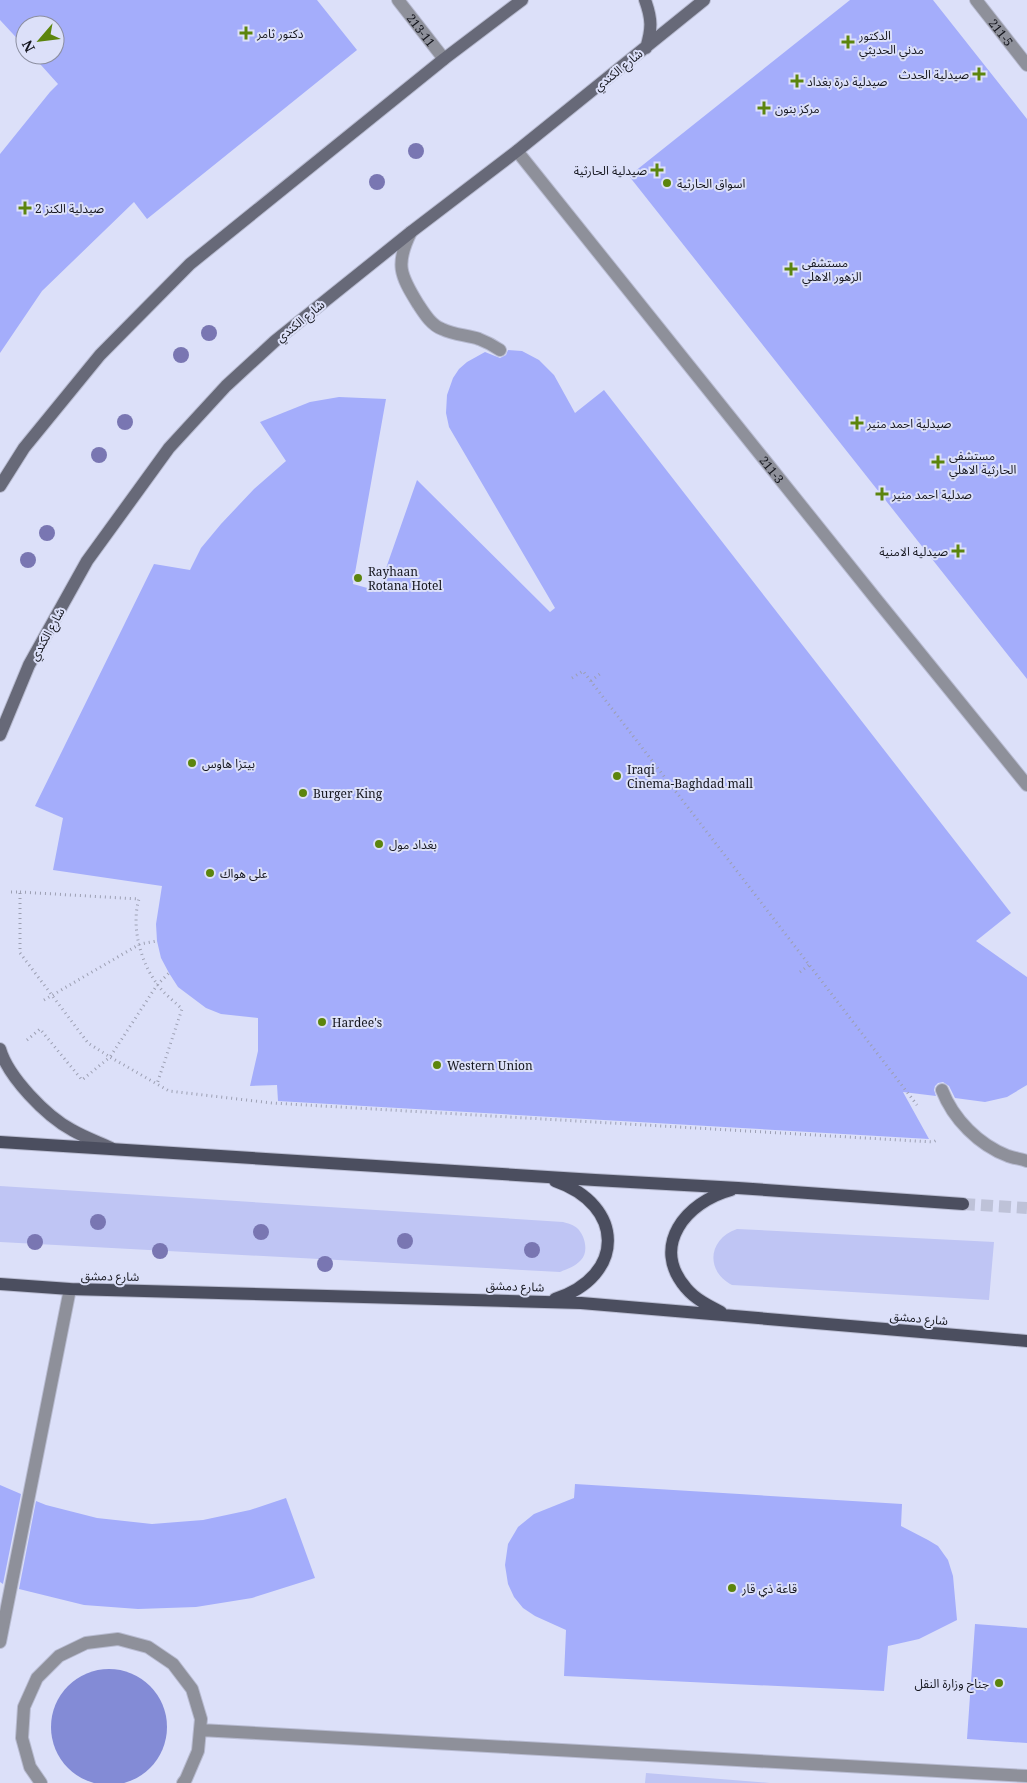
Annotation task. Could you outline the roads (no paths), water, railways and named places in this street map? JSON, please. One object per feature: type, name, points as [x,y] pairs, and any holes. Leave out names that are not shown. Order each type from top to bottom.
[{"type":"main road","points":[[0,1142],[738,1188],[963,1204]]},
{"type":"main road","points":[[532,1176],[566,1185],[588,1198],[603,1218],[607,1237],[607,1250],[604,1260],[599,1270],[589,1282],[578,1290],[561,1297],[540,1301]]},
{"type":"main road","points":[[727,1315],[703,1302],[687,1289],[678,1278],[672,1251],[677,1228],[694,1207],[738,1188]]},
{"type":"main road","name":"شارع دمشق","points":[[0,1284],[70,1288],[540,1301],[1027,1341]]},
{"type":"street","name":"213-11","points":[[398,0],[444,59]]},
{"type":"street","points":[[0,486],[24,448],[100,355],[190,264],[444,59],[522,0]]},
{"type":"street","points":[[645,0],[650,15],[651,33],[646,48]]},
{"type":"street","name":"شارع الكندي","points":[[0,735],[30,665],[87,560],[170,448],[226,386],[275,341],[411,232],[518,152],[704,0]]},
{"type":"street","name":"211-5","points":[[976,0],[1027,65]]},
{"type":"street","name":"211-3","points":[[518,152],[869,591],[1027,785]]},
{"type":"street","points":[[411,232],[404,247],[402,276],[422,311],[440,329],[478,339],[500,350]]},
{"type":"street","points":[[2,1054],[34,1100],[71,1130],[111,1148]]},
{"type":"street","points":[[942,1090],[955,1115],[977,1138],[1007,1156],[1027,1161]]},
{"type":"street","points":[[0,1642],[4,1596],[70,1288]]},
{"type":"street","points":[[41,1783],[30,1768],[22,1738],[24,1706],[37,1678],[59,1656],[86,1642],[118,1639],[148,1647],[174,1664],[192,1689],[201,1720],[198,1751],[186,1779],[182,1783]]},
{"type":"street","points":[[200,1730],[1007,1779],[1027,1776]]},
{"type":"water","points":[[109,1669],[131,1673],[150,1686],[163,1705],[167,1727],[163,1749],[150,1768],[131,1781],[109,1785],[87,1781],[68,1768],[55,1749],[51,1727],[55,1705],[68,1686],[87,1673]]},
{"type":"tunnel","points":[[963,1204],[1027,1208]]},
{"type":"place","name":"دكتور ثامر","points":[[246,33]]},
{"type":"place","name":"الدكتور مدني الحديثي","points":[[848,42]]},
{"type":"place","name":"صيدلية الحدث","points":[[979,74]]},
{"type":"place","name":"صيدلية درة بغداد","points":[[797,81]]},
{"type":"place","name":"مركز بنون","points":[[764,108]]},
{"type":"place","name":"صيدلية الحارثية","points":[[657,170]]},
{"type":"place","name":"اسواق الحارثية","points":[[667,183]]},
{"type":"place","name":"صيدلية الكنز 2","points":[[25,208]]},
{"type":"place","name":"مستشفى الزهور الاهلي","points":[[791,269]]},
{"type":"place","name":"صيدلية احمد منير","points":[[857,423]]},
{"type":"place","name":"مستشفى الحارثية الاهلي","points":[[938,462]]},
{"type":"place","name":"صدلية احمد منير","points":[[882,494]]},
{"type":"place","name":"صيدلية الامنية","points":[[958,551]]},
{"type":"place","name":"Rayhaan Rotana Hotel","points":[[358,578]]},
{"type":"place","name":"بيتزا هاوس","points":[[192,763]]},
{"type":"place","name":"Iraqi Cinema-Baghdad mall","points":[[617,776]]},
{"type":"place","name":"Burger King","points":[[303,793]]},
{"type":"place","name":"بغداد مول","points":[[379,844]]},
{"type":"place","name":"على هواك","points":[[210,873]]},
{"type":"place","name":"Hardee's","points":[[322,1022]]},
{"type":"place","name":"Western Union","points":[[437,1065]]},
{"type":"place","name":"قاعة ذي قار","points":[[732,1588]]},
{"type":"place","name":"جناح وزارة النقل","points":[[999,1683]]}]
